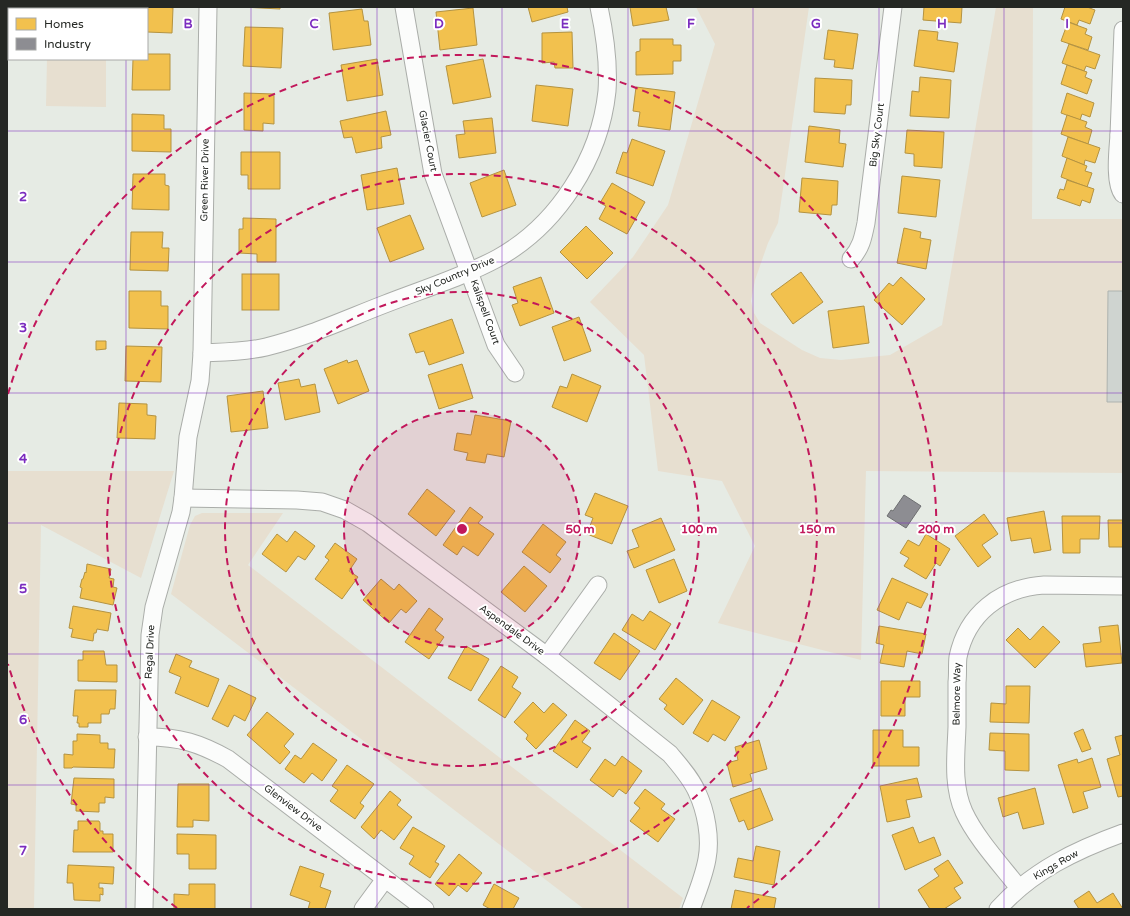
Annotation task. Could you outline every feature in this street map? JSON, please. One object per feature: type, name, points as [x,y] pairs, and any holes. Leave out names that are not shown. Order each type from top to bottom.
[{"type":"street","name":"Green River Drive","points":[[202,353],[208,7]]},
{"type":"street","name":"Glacier Court","points":[[404,7],[433,174],[470,271]]},
{"type":"street","name":"Sky Country Drive","points":[[202,353],[233,352],[259,348],[297,338],[470,271],[498,258],[525,240],[547,220],[567,196],[582,171],[594,146],[600,126],[606,92],[608,66],[605,38],[599,7]]},
{"type":"street","name":"Big Sky Court","points":[[851,259],[858,251],[863,240],[866,223],[893,7]]},
{"type":"street","points":[[1123,30],[1121,139],[1118,182],[1123,194]]},
{"type":"street","name":"Kalispell Court","points":[[470,271],[496,345],[514,373]]},
{"type":"street","name":"Regal Drive","points":[[144,909],[150,635],[154,607],[184,498],[188,437],[200,381],[202,353]]},
{"type":"street","name":"Aspendale Drive","points":[[184,498],[297,500],[322,502],[345,510],[368,523],[547,656],[670,754],[685,771],[697,792],[707,829],[707,858],[702,879],[691,909]]},
{"type":"street","points":[[547,656],[598,585]]},
{"type":"street","name":"Belmore Way","points":[[1019,888],[973,829],[964,811],[958,792],[956,771],[958,659],[963,640],[971,624],[983,610],[996,599],[1012,591],[1031,586],[1044,585],[1123,586]]},
{"type":"street","name":"Glenview Drive","points":[[147,737],[168,737],[187,741],[209,748],[228,759],[425,909]]},
{"type":"street","name":"Kings Row","points":[[998,909],[1019,888],[1043,870],[1069,855],[1123,833]]},
{"type":"street","points":[[363,909],[385,879]]},
{"type":"shaded area","points":[[48,7],[107,7],[107,8]]},
{"type":"shaded area","points":[[696,7],[809,7],[778,223],[768,243],[755,280],[751,301],[754,313],[760,323],[802,350],[820,358],[841,360],[890,355],[942,325],[996,7],[1033,7],[1032,219],[1123,219],[1123,473],[866,471],[861,660],[718,623],[755,546],[722,481],[658,471],[644,355],[590,302],[633,257],[668,205],[715,44]]},
{"type":"shaded area","points":[[47,60],[106,60],[106,107],[46,106]]},
{"type":"shaded area","points":[[7,471],[174,471],[141,578],[41,525],[34,909],[7,909]]},
{"type":"shaded area","points":[[202,513],[283,513],[248,565],[683,898],[679,909],[584,909],[171,594],[190,525],[195,516]]},
{"type":"building: Homes","points":[[168,7],[173,8],[172,33],[148,32],[148,8],[136,8]]},
{"type":"building: Homes","points":[[242,7],[280,7],[280,9]]},
{"type":"building: Homes","points":[[528,7],[567,7],[568,12],[532,22]]},
{"type":"building: Homes","points":[[630,7],[666,7],[669,20],[633,26]]},
{"type":"building: Homes","points":[[924,7],[962,7],[961,23],[923,20]]},
{"type":"building: Homes","points":[[1065,7],[1087,7],[1095,10],[1090,24],[1079,20],[1077,25],[1061,19]]},
{"type":"building: Homes","points":[[473,8],[477,45],[440,50],[436,12]]},
{"type":"building: Homes","points":[[362,9],[364,21],[368,21],[371,45],[333,50],[329,13]]},
{"type":"building: Homes","points":[[1068,22],[1087,29],[1085,34],[1092,37],[1088,50],[1061,41]]},
{"type":"building: Homes","points":[[245,27],[283,28],[281,68],[243,66]]},
{"type":"building: Homes","points":[[828,30],[858,34],[853,69],[834,67],[835,60],[824,59]]},
{"type":"building: Homes","points":[[919,30],[938,32],[937,40],[958,43],[954,72],[914,66]]},
{"type":"building: Homes","points":[[572,32],[573,68],[555,68],[554,62],[542,63],[542,33]]},
{"type":"building: Homes","points":[[640,39],[673,39],[673,45],[681,45],[681,61],[673,61],[673,74],[636,75],[636,52],[640,51]]},
{"type":"building: Homes","points":[[1069,44],[1100,55],[1095,69],[1086,66],[1084,71],[1062,63]]},
{"type":"building: Homes","points":[[148,54],[170,54],[170,90],[132,90],[133,60],[148,60]]},
{"type":"building: Homes","points":[[377,59],[383,95],[347,101],[341,65]]},
{"type":"building: Homes","points":[[483,59],[491,97],[453,104],[446,66]]},
{"type":"building: Homes","points":[[1067,65],[1087,72],[1085,77],[1092,80],[1087,94],[1061,84]]},
{"type":"building: Homes","points":[[920,77],[951,80],[949,118],[910,116],[912,91],[919,92]]},
{"type":"building: Homes","points":[[815,78],[852,80],[851,105],[846,105],[845,114],[814,112]]},
{"type":"building: Homes","points":[[536,85],[573,89],[568,126],[532,121]]},
{"type":"building: Homes","points":[[636,87],[675,92],[670,130],[638,126],[640,112],[633,111]]},
{"type":"building: Homes","points":[[244,93],[274,94],[274,124],[263,123],[263,131],[244,130]]},
{"type":"building: Homes","points":[[1067,93],[1094,103],[1090,117],[1082,114],[1080,120],[1061,113]]},
{"type":"building: Homes","points":[[386,111],[391,135],[381,137],[382,148],[356,153],[352,137],[344,138],[340,121]]},
{"type":"building: Homes","points":[[132,114],[164,115],[164,129],[171,129],[171,152],[132,151]]},
{"type":"building: Homes","points":[[1067,115],[1087,122],[1085,127],[1092,130],[1088,144],[1061,134]]},
{"type":"building: Homes","points":[[492,118],[496,153],[459,158],[456,135],[465,134],[463,121]]},
{"type":"building: Homes","points":[[809,126],[840,130],[839,143],[846,144],[843,167],[805,162]]},
{"type":"building: Homes","points":[[907,130],[944,132],[942,168],[914,166],[914,154],[905,153]]},
{"type":"building: Homes","points":[[1068,137],[1100,148],[1095,163],[1085,160],[1084,165],[1062,156]]},
{"type":"building: Homes","points":[[632,139],[665,151],[653,186],[616,173],[623,152],[627,153]]},
{"type":"building: Homes","points":[[241,152],[280,152],[280,189],[248,189],[248,175],[241,175]]},
{"type":"building: Homes","points":[[1067,158],[1087,166],[1085,171],[1092,173],[1087,187],[1061,177]]},
{"type":"building: Homes","points":[[397,168],[404,204],[367,210],[361,175]]},
{"type":"building: Homes","points":[[504,170],[516,205],[482,217],[470,183]]},
{"type":"building: Homes","points":[[133,174],[165,174],[165,185],[169,186],[169,210],[132,209]]},
{"type":"building: Homes","points":[[902,176],[940,180],[936,217],[898,213]]},
{"type":"building: Homes","points":[[802,178],[838,181],[837,205],[832,205],[831,215],[799,212]]},
{"type":"building: Homes","points":[[1067,180],[1094,189],[1090,203],[1082,200],[1080,206],[1057,198],[1060,189],[1064,190]]},
{"type":"building: Homes","points":[[612,183],[645,202],[627,234],[599,219],[606,206],[600,203]]},
{"type":"building: Homes","points":[[410,215],[424,249],[390,262],[377,228]]},
{"type":"building: Homes","points":[[243,218],[276,219],[276,262],[257,262],[257,254],[239,253],[239,229],[243,229]]},
{"type":"building: Homes","points":[[586,226],[613,253],[587,279],[560,252]]},
{"type":"building: Homes","points":[[904,228],[921,232],[920,238],[931,240],[926,269],[897,263]]},
{"type":"building: Homes","points":[[131,232],[163,232],[162,248],[169,248],[168,271],[130,270]]},
{"type":"building: Homes","points":[[801,272],[823,302],[793,324],[771,294]]},
{"type":"building: Homes","points":[[242,274],[279,274],[279,310],[242,310]]},
{"type":"building: Homes","points":[[541,277],[554,313],[520,326],[512,305],[518,303],[513,287]]},
{"type":"building: Homes","points":[[901,277],[925,299],[902,325],[874,300],[889,283],[893,286]]},
{"type":"building: Homes","points":[[129,291],[161,291],[161,306],[168,306],[168,329],[129,328]]},
{"type":"building: Homes","points":[[864,306],[869,343],[833,348],[828,311]]},
{"type":"building: Homes","points":[[579,317],[591,351],[564,361],[552,327]]},
{"type":"building: Homes","points":[[452,319],[464,353],[429,365],[424,351],[416,353],[409,334]]},
{"type":"building: Homes","points":[[96,341],[106,341],[106,349],[96,350]]},
{"type":"building: Homes","points":[[126,346],[162,347],[161,382],[125,381]]},
{"type":"building: Homes","points":[[347,360],[348,363],[357,360],[369,391],[338,404],[324,369]]},
{"type":"building: Homes","points":[[462,364],[473,398],[439,409],[428,375]]},
{"type":"building: Homes","points":[[572,374],[601,386],[587,422],[552,407],[560,386],[567,388]]},
{"type":"building: Homes","points":[[299,379],[301,387],[315,384],[320,412],[285,420],[278,383]]},
{"type":"building: Homes","points":[[263,391],[268,428],[231,432],[227,396]]},
{"type":"building: Homes","points":[[119,403],[147,404],[147,415],[156,416],[155,439],[117,438]]},
{"type":"building: Homes","points":[[475,415],[511,421],[504,457],[487,454],[485,463],[466,460],[468,453],[454,450],[457,433],[471,435]]},
{"type":"building: Homes","points":[[427,489],[455,511],[436,536],[408,514]]},
{"type":"building: Homes","points":[[595,493],[628,506],[612,544],[587,534],[593,518],[585,515]]},
{"type":"building: Homes","points":[[470,507],[483,517],[478,523],[494,534],[478,556],[463,546],[457,555],[443,545]]},
{"type":"building: Homes","points":[[1044,511],[1051,550],[1034,553],[1031,538],[1011,541],[1007,518]]},
{"type":"building: Homes","points":[[984,514],[998,534],[982,545],[991,557],[978,567],[955,536]]},
{"type":"building: Homes","points":[[1062,516],[1100,516],[1099,539],[1080,539],[1080,553],[1063,553]]},
{"type":"building: Homes","points":[[661,518],[675,550],[634,568],[627,551],[639,547],[632,530]]},
{"type":"building: Homes","points":[[1108,520],[1123,520],[1123,547],[1109,547]]},
{"type":"building: Homes","points":[[543,524],[566,542],[556,555],[561,559],[550,573],[522,552]]},
{"type":"building: Homes","points":[[295,531],[315,546],[305,560],[298,556],[286,572],[262,554],[277,534],[287,542]]},
{"type":"building: Homes","points":[[926,534],[950,549],[940,566],[936,563],[926,579],[904,566],[909,558],[900,553],[908,540],[919,546]]},
{"type":"building: Homes","points":[[335,543],[357,559],[349,571],[358,577],[342,599],[315,579],[329,560],[325,557]]},
{"type":"building: Homes","points":[[674,559],[687,591],[659,603],[646,570]]},
{"type":"building: Homes","points":[[87,564],[111,569],[109,578],[114,579],[113,587],[117,588],[113,605],[80,598],[82,588],[80,587],[85,572],[86,573]]},
{"type":"building: Homes","points":[[524,566],[547,586],[525,612],[501,592]]},
{"type":"building: Homes","points":[[892,578],[928,594],[921,608],[907,602],[899,620],[877,610]]},
{"type":"building: Homes","points":[[381,579],[394,590],[399,584],[417,601],[406,613],[401,609],[389,623],[363,600]]},
{"type":"building: Homes","points":[[73,606],[111,613],[108,631],[97,629],[96,633],[94,633],[93,641],[71,637],[73,629],[69,628]]},
{"type":"building: Homes","points":[[429,608],[443,619],[435,630],[444,637],[429,659],[405,642]]},
{"type":"building: Homes","points":[[650,611],[671,624],[655,650],[622,630],[632,614],[643,621]]},
{"type":"building: Homes","points":[[1118,625],[1122,663],[1086,667],[1083,644],[1101,642],[1099,627]]},
{"type":"building: Homes","points":[[879,626],[926,634],[922,654],[907,651],[904,667],[880,663],[884,645],[876,643]]},
{"type":"building: Homes","points":[[1043,626],[1060,642],[1035,668],[1006,640],[1018,628],[1030,640]]},
{"type":"building: Homes","points":[[614,633],[640,651],[620,680],[594,663]]},
{"type":"building: Homes","points":[[466,646],[489,659],[471,691],[448,678]]},
{"type":"building: Homes","points":[[83,651],[104,651],[106,665],[117,665],[117,682],[78,681],[78,660],[83,660]]},
{"type":"building: Homes","points":[[176,654],[192,661],[189,667],[219,679],[208,707],[175,693],[181,677],[169,672]]},
{"type":"building: Homes","points":[[501,666],[518,677],[512,687],[521,693],[505,718],[478,700]]},
{"type":"building: Homes","points":[[676,678],[703,700],[683,725],[664,709],[667,705],[659,699]]},
{"type":"building: Homes","points":[[881,681],[920,681],[920,697],[905,697],[905,716],[881,716]]},
{"type":"building: Homes","points":[[229,685],[256,698],[245,721],[234,715],[228,727],[212,719]]},
{"type":"building: Homes","points":[[1006,686],[1030,686],[1029,723],[990,722],[991,703],[1006,704]]},
{"type":"building: Homes","points":[[75,690],[116,690],[115,709],[110,709],[109,714],[101,714],[101,723],[88,723],[88,727],[79,727],[79,723],[77,723],[78,716],[73,716]]},
{"type":"building: Homes","points":[[712,700],[740,717],[725,741],[713,734],[708,742],[693,733]]},
{"type":"building: Homes","points":[[533,702],[544,713],[553,703],[567,715],[536,749],[526,739],[528,735],[514,722]]},
{"type":"building: Homes","points":[[267,712],[294,734],[284,746],[290,752],[280,764],[247,735]]},
{"type":"building: Homes","points":[[575,720],[590,731],[582,742],[591,748],[577,768],[553,751]]},
{"type":"building: Homes","points":[[1083,729],[1091,749],[1082,752],[1074,733]]},
{"type":"building: Homes","points":[[873,730],[903,730],[903,747],[919,747],[919,766],[873,766]]},
{"type":"building: Homes","points":[[990,733],[1029,734],[1029,771],[1005,770],[1005,751],[989,750]]},
{"type":"building: Homes","points":[[77,734],[100,735],[100,743],[108,743],[108,749],[115,749],[114,768],[64,768],[64,754],[73,755],[73,741],[77,741]]},
{"type":"building: Homes","points":[[1123,735],[1123,796],[1118,797],[1107,759],[1120,755],[1115,737]]},
{"type":"building: Homes","points":[[759,740],[767,769],[750,774],[752,781],[733,787],[727,763],[738,760],[735,747]]},
{"type":"building: Homes","points":[[313,743],[337,760],[322,781],[312,773],[304,783],[285,769],[295,755],[301,759]]},
{"type":"building: Homes","points":[[622,756],[642,771],[626,794],[619,789],[613,797],[590,780],[605,759],[615,766]]},
{"type":"building: Homes","points":[[1092,758],[1101,787],[1083,792],[1088,808],[1073,813],[1058,765],[1077,759],[1078,763]]},
{"type":"building: Homes","points":[[347,765],[374,784],[360,803],[364,806],[355,819],[330,801],[338,790],[332,786]]},
{"type":"building: Homes","points":[[74,778],[114,779],[114,798],[105,797],[105,803],[99,803],[99,812],[76,811],[76,805],[71,804]]},
{"type":"building: Homes","points":[[917,778],[922,797],[906,800],[910,817],[887,822],[880,786]]},
{"type":"building: Homes","points":[[178,784],[209,784],[209,821],[193,820],[193,827],[177,827]]},
{"type":"building: Homes","points":[[760,788],[773,820],[748,830],[744,820],[739,822],[730,799]]},
{"type":"building: Homes","points":[[1035,788],[1044,824],[1023,829],[1018,812],[1003,817],[998,798]]},
{"type":"building: Homes","points":[[645,789],[665,804],[661,809],[675,819],[658,842],[630,821],[640,808],[634,803]]},
{"type":"building: Homes","points":[[390,791],[401,800],[397,805],[412,817],[394,840],[381,830],[374,839],[361,827]]},
{"type":"building: Homes","points":[[78,821],[99,821],[100,831],[103,831],[103,834],[113,834],[113,852],[73,852],[74,830],[78,830]]},
{"type":"building: Homes","points":[[413,827],[445,846],[435,862],[439,864],[430,878],[409,864],[414,856],[400,848]]},
{"type":"building: Homes","points":[[913,827],[919,843],[934,837],[941,855],[905,870],[892,835]]},
{"type":"building: Homes","points":[[177,834],[216,835],[216,869],[189,869],[189,854],[177,854]]},
{"type":"building: Homes","points":[[756,846],[780,851],[774,885],[734,877],[738,858],[753,861]]},
{"type":"building: Homes","points":[[459,854],[482,873],[467,892],[458,885],[449,896],[435,884]]},
{"type":"building: Homes","points":[[948,860],[963,883],[954,888],[961,898],[944,909],[930,909],[918,890],[939,876],[934,869]]},
{"type":"building: Homes","points":[[68,865],[114,867],[113,884],[99,883],[99,888],[103,888],[103,895],[100,894],[100,901],[74,900],[73,883],[67,883]]},
{"type":"building: Homes","points":[[300,866],[324,874],[320,887],[331,891],[325,909],[308,909],[310,902],[290,895]]},
{"type":"building: Homes","points":[[189,884],[215,884],[215,909],[174,909],[174,894],[189,895]]},
{"type":"building: Homes","points":[[494,884],[519,898],[513,909],[490,909],[483,905]]},
{"type":"building: Homes","points":[[735,890],[776,898],[774,909],[731,909]]},
{"type":"building: Homes","points":[[1089,891],[1097,903],[1113,893],[1123,909],[1079,909],[1074,901]]},
{"type":"building: Industry","points":[[904,495],[921,506],[906,528],[887,516],[891,510],[893,511]]},
{"type":"building: Other","points":[[1108,291],[1123,291],[1123,402],[1107,402]]}]
